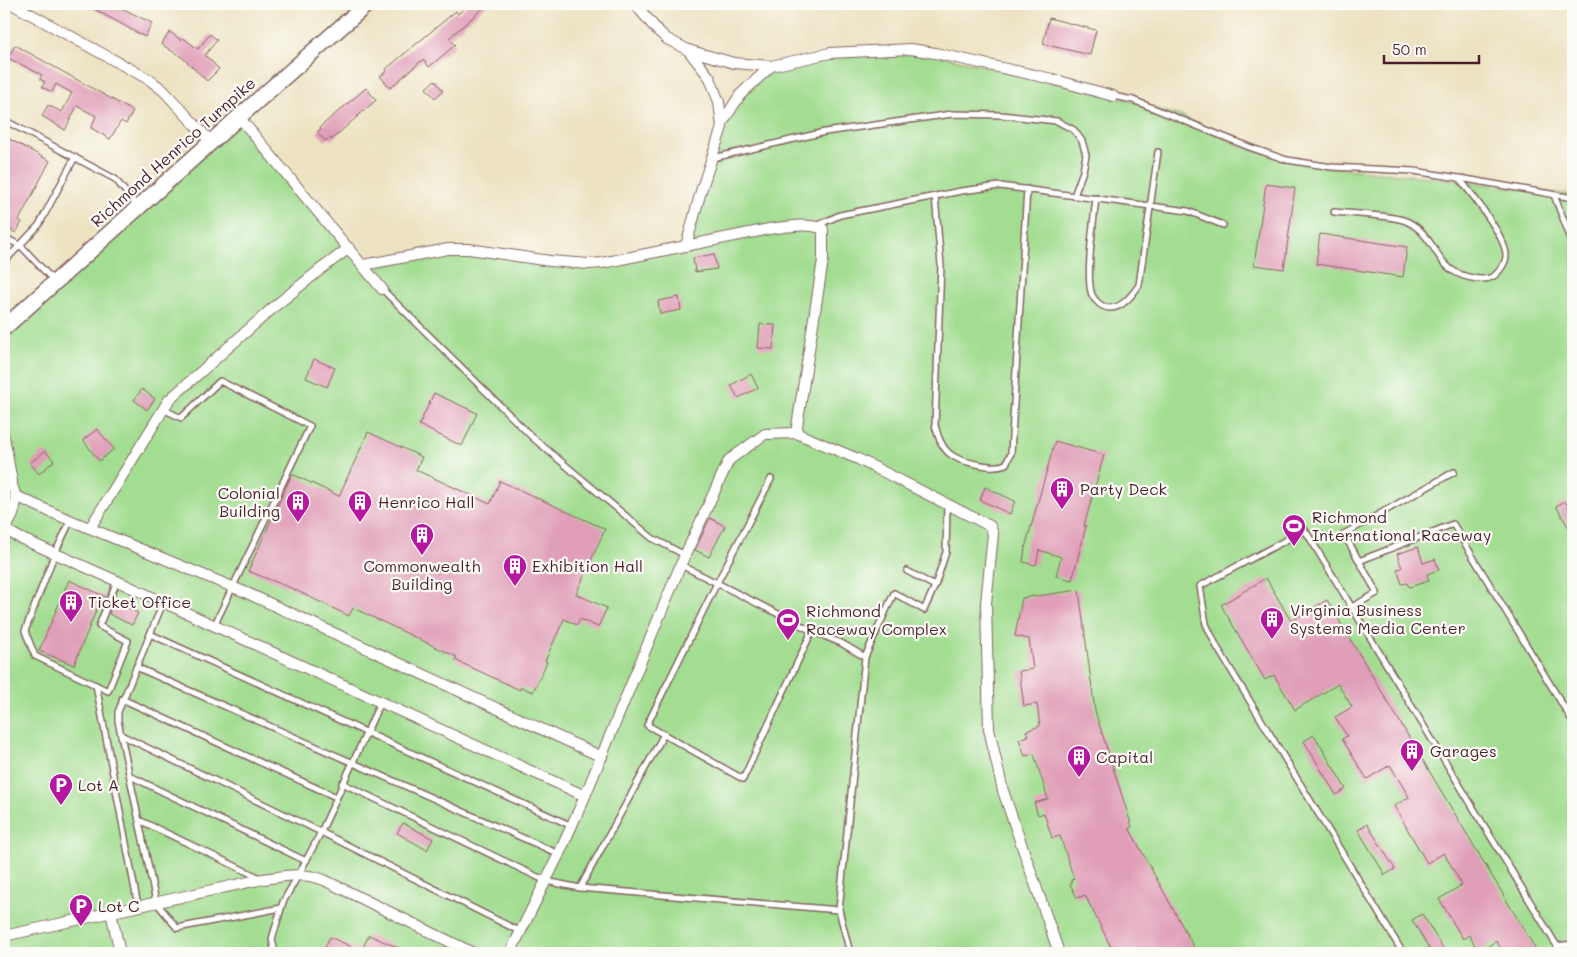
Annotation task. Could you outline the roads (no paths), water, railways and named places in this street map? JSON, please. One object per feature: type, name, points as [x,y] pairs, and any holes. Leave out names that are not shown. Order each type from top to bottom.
[{"type":"main road","name":"Richmond Henrico Turnpike","points":[[4,328],[239,116],[367,4]]},
{"type":"street","points":[[12,4],[150,80],[164,91],[210,142]]},
{"type":"street","points":[[635,4],[667,39],[688,50],[734,62],[772,66],[830,53],[911,49],[935,52],[1113,96]]},
{"type":"street","points":[[688,50],[714,86],[719,102],[722,123]]},
{"type":"street","points":[[686,246],[722,123],[740,94],[772,66]]},
{"type":"street","points":[[239,116],[382,289]]},
{"type":"street","points":[[363,265],[448,249],[469,249],[550,261],[602,263],[769,229],[816,226],[823,230],[824,234],[823,260],[796,433]]},
{"type":"street","points":[[90,528],[169,400],[275,306],[349,248]]},
{"type":"street","points":[[510,953],[572,826],[683,560],[729,460],[765,434],[796,433],[858,458],[990,526],[993,534],[986,604],[989,729],[1003,791],[1059,953]]},
{"type":"street","points":[[4,437],[16,496],[16,508],[12,519],[4,529],[585,796]]},
{"type":"street","points":[[4,474],[12,483]]},
{"type":"street","points":[[16,496],[247,593],[602,757]]},
{"type":"street","points":[[4,936],[263,879],[299,874],[316,876],[474,953]]},
{"type":"street","points":[[112,912],[120,953]]},
{"type":"lane","points":[[1113,96],[1133,100],[1286,160],[1332,167],[1414,171],[1452,176],[1573,198]]},
{"type":"lane","points":[[712,158],[825,132],[952,114],[1001,115],[1057,121],[1074,130],[1082,141],[1086,155],[1083,171],[1074,196]]},
{"type":"lane","points":[[4,120],[116,179],[138,207]]},
{"type":"lane","points":[[1096,198],[1090,271],[1092,293],[1098,303],[1110,308],[1131,298],[1139,285],[1158,152]]},
{"type":"lane","points":[[4,262],[39,225],[75,157]]},
{"type":"lane","points":[[1334,212],[1405,221],[1424,233],[1446,267],[1457,274],[1470,278],[1483,279],[1492,277],[1502,268],[1507,257],[1504,245],[1472,194],[1459,178]]},
{"type":"lane","points":[[816,226],[840,216],[961,191],[1000,186],[1188,211],[1223,225]]},
{"type":"lane","points":[[935,196],[941,265],[936,432],[938,440],[946,451],[958,461],[996,468],[1006,464],[1011,453],[1027,189]]},
{"type":"lane","points":[[1554,195],[1573,244]]},
{"type":"lane","points":[[4,237],[21,246],[55,282]]},
{"type":"lane","points":[[382,289],[532,437],[652,538],[717,583],[841,643],[865,657]]},
{"type":"lane","points":[[163,409],[181,418],[220,381],[310,426],[214,626]]},
{"type":"lane","points":[[1352,607],[1377,593],[1344,534],[1454,472]]},
{"type":"lane","points":[[771,479],[647,725],[743,778],[812,630]]},
{"type":"lane","points":[[850,953],[839,910],[865,657],[894,593],[924,610],[935,586],[946,552],[947,505]]},
{"type":"lane","points":[[71,520],[55,553],[25,631],[35,656],[108,691],[128,641],[99,626],[117,581]]},
{"type":"lane","points":[[1359,561],[1453,524],[1573,722]]},
{"type":"lane","points":[[1403,953],[1217,647],[1206,624],[1200,586],[1305,530],[1557,946],[1573,944]]},
{"type":"lane","points":[[907,571],[935,586]]},
{"type":"lane","points":[[163,602],[118,712],[121,735],[156,902],[178,928],[281,908]]},
{"type":"lane","points":[[150,634],[572,826]]},
{"type":"lane","points":[[136,667],[559,854]]},
{"type":"lane","points":[[96,685],[138,906]]},
{"type":"lane","points":[[122,699],[336,797]]},
{"type":"lane","points":[[275,953],[272,939],[283,902],[321,832],[380,703]]},
{"type":"lane","points":[[580,888],[664,734]]},
{"type":"lane","points":[[121,735],[521,932]]},
{"type":"lane","points":[[130,776],[306,861]]},
{"type":"lane","points":[[342,783],[546,881],[580,888],[839,910]]},
{"type":"lane","points":[[139,820],[263,879]]},
{"type":"place","name":"Party Deck","points":[[1062,510]]},
{"type":"place","name":"Colonial Building","points":[[298,523]]},
{"type":"place","name":"Henrico Hall","points":[[360,523]]},
{"type":"place","name":"Richmond International Raceway","points":[[1294,547]]},
{"type":"place","name":"Commonwealth Building","points":[[422,556]]},
{"type":"place","name":"Exhibition Hall","points":[[515,587]]},
{"type":"place","name":"Ticket Office","points":[[71,623]]},
{"type":"place","name":"Virginia Business Systems Media Center","points":[[1272,640]]},
{"type":"place","name":"Richmond Raceway Complex","points":[[788,641]]},
{"type":"place","name":"Garages","points":[[1412,772]]},
{"type":"place","name":"Capital","points":[[1079,778]]},
{"type":"place","name":"Lot A","points":[[61,806]]},
{"type":"place","name":"Lot C","points":[[81,927]]}]
